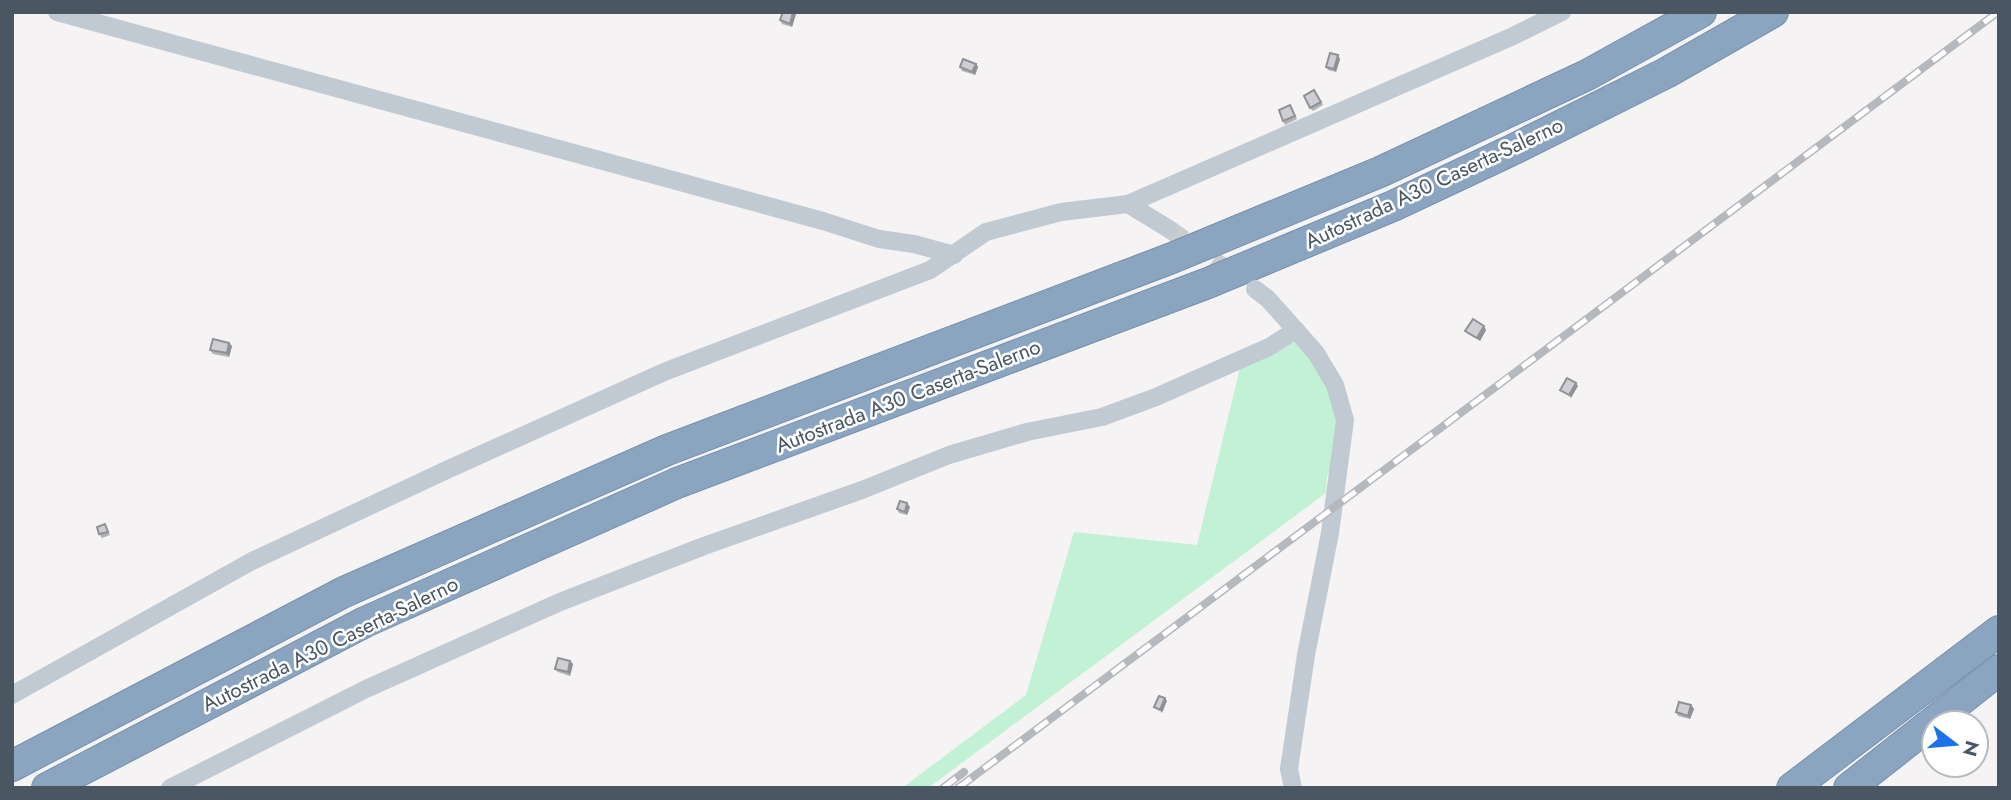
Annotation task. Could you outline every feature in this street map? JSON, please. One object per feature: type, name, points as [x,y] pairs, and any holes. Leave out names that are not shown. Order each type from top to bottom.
[{"type":"highway","name":"Autostrada A30 Caserta-Salerno","points":[[12,766],[344,592],[667,450],[1172,258],[1380,172],[1587,75],[1701,12]]},
{"type":"highway","name":"Autostrada A30 Caserta-Salerno","points":[[47,788],[365,622],[677,483],[1208,284],[1393,206],[1654,79],[1773,12]]},
{"type":"highway","points":[[1792,788],[1999,631]]},
{"type":"highway","points":[[1849,788],[1999,670]]},
{"type":"street","points":[[57,12],[823,221],[879,239],[914,244],[954,255]]},
{"type":"street","points":[[12,695],[252,561],[664,372],[930,270],[986,232],[1061,212],[1128,204],[1511,37],[1562,12]]},
{"type":"street","points":[[1128,204],[1169,229]]},
{"type":"street","points":[[1255,289],[1268,299],[1316,353],[1335,385],[1345,420],[1330,533],[1306,655],[1289,769],[1293,788]]},
{"type":"street","points":[[170,788],[366,689],[560,602],[949,455],[1027,432],[1102,417],[1269,347],[1296,330]]},
{"type":"green space","points":[[1293,342],[1317,367],[1338,411],[1339,445],[1335,462],[1328,473],[1326,493],[928,788],[902,788],[1026,695],[1074,532],[1197,545],[1241,364]]},
{"type":"building","points":[[783,12],[793,12],[790,24],[780,20]]},
{"type":"building","points":[[1330,53],[1338,55],[1334,69],[1326,67]]},
{"type":"building","points":[[963,59],[976,64],[972,72],[960,67]]},
{"type":"building","points":[[1314,90],[1321,102],[1310,108],[1304,96]]},
{"type":"building","points":[[1290,105],[1295,116],[1283,121],[1279,110]]},
{"type":"building","points":[[1473,319],[1484,326],[1477,338],[1465,331]]},
{"type":"building","points":[[213,339],[229,343],[227,353],[210,350]]},
{"type":"building","points":[[1567,378],[1576,383],[1569,395],[1560,390]]},
{"type":"building","points":[[900,501],[907,503],[905,512],[897,509]]},
{"type":"building","points":[[105,524],[108,532],[99,534],[97,527]]},
{"type":"building","points":[[558,658],[570,661],[568,672],[555,669]]},
{"type":"building","points":[[1159,696],[1165,698],[1160,710],[1154,707]]},
{"type":"building","points":[[1679,702],[1691,705],[1688,716],[1676,712]]},
{"type":"tunnel","points":[[1169,229],[1238,277]]},
{"type":"railway","points":[[958,788],[1998,12]]},
{"type":"railway","points":[[943,788],[964,772]]}]
